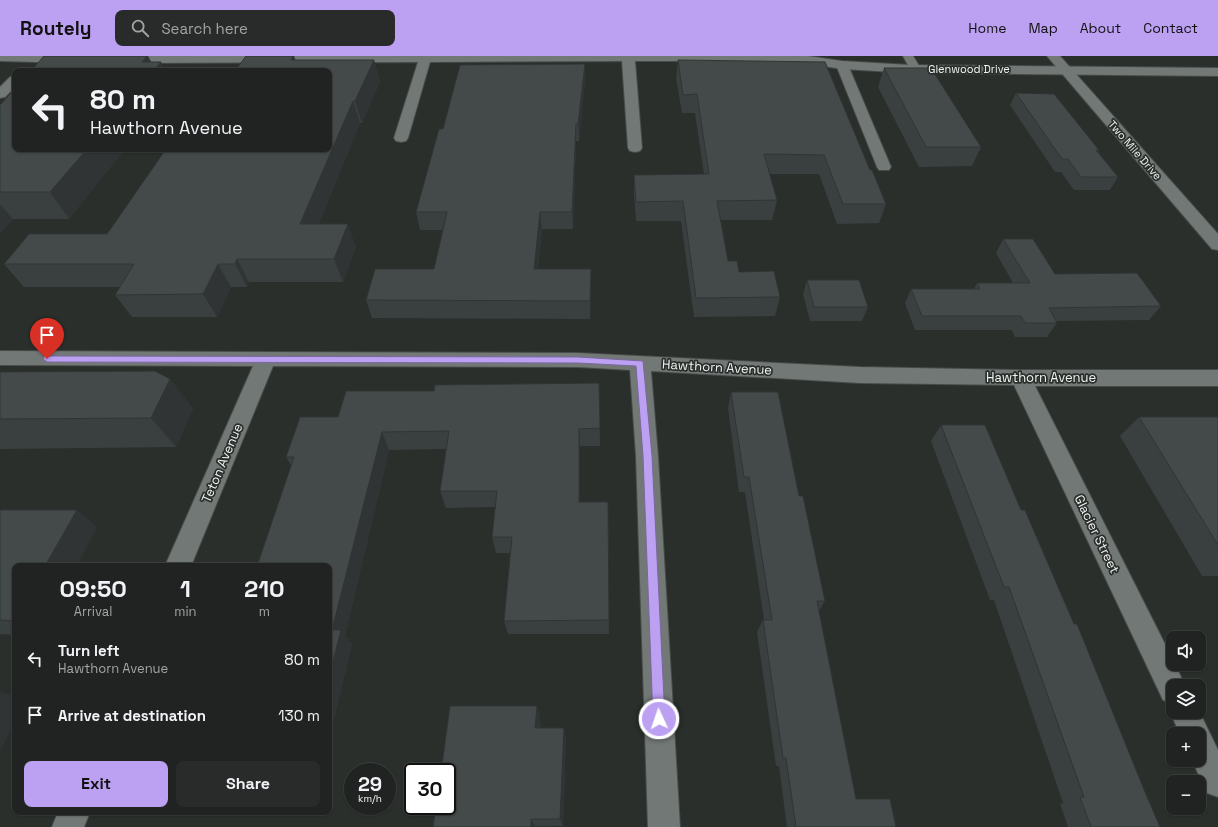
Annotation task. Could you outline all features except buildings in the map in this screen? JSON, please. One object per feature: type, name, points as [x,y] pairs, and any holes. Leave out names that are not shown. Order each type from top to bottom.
[{"type":"street","name":"Glenwood Drive","points":[[108,59],[636,56],[803,59],[842,65],[915,69],[1039,69],[1066,71],[1218,72]]},
{"type":"street","points":[[635,148],[636,56]]},
{"type":"street","name":"Two Mile Drive","points":[[1053,56],[1218,245]]},
{"type":"street","points":[[0,57],[85,59]]},
{"type":"street","points":[[224,68],[231,58]]},
{"type":"street","points":[[401,138],[424,58]]},
{"type":"street","points":[[29,68],[39,59]]},
{"type":"street","points":[[0,94],[12,83]]},
{"type":"street","name":"Hawthorn Avenue","points":[[0,358],[578,360],[860,375],[1021,378],[1218,378]]},
{"type":"street","name":"Teton Avenue","points":[[179,563],[266,359]]},
{"type":"street","points":[[640,363],[647,456],[664,827]]},
{"type":"street","name":"Glacier Street","points":[[1021,378],[1168,679]]},
{"type":"street","points":[[1206,757],[1218,782]]},
{"type":"street","points":[[68,827],[73,815]]},
{"type":"lane","points":[[908,56],[915,69]]},
{"type":"lane","points":[[842,65],[884,167]]},
{"type":"route","points":[[47,359],[578,360],[640,363],[647,456],[659,719]]}]
